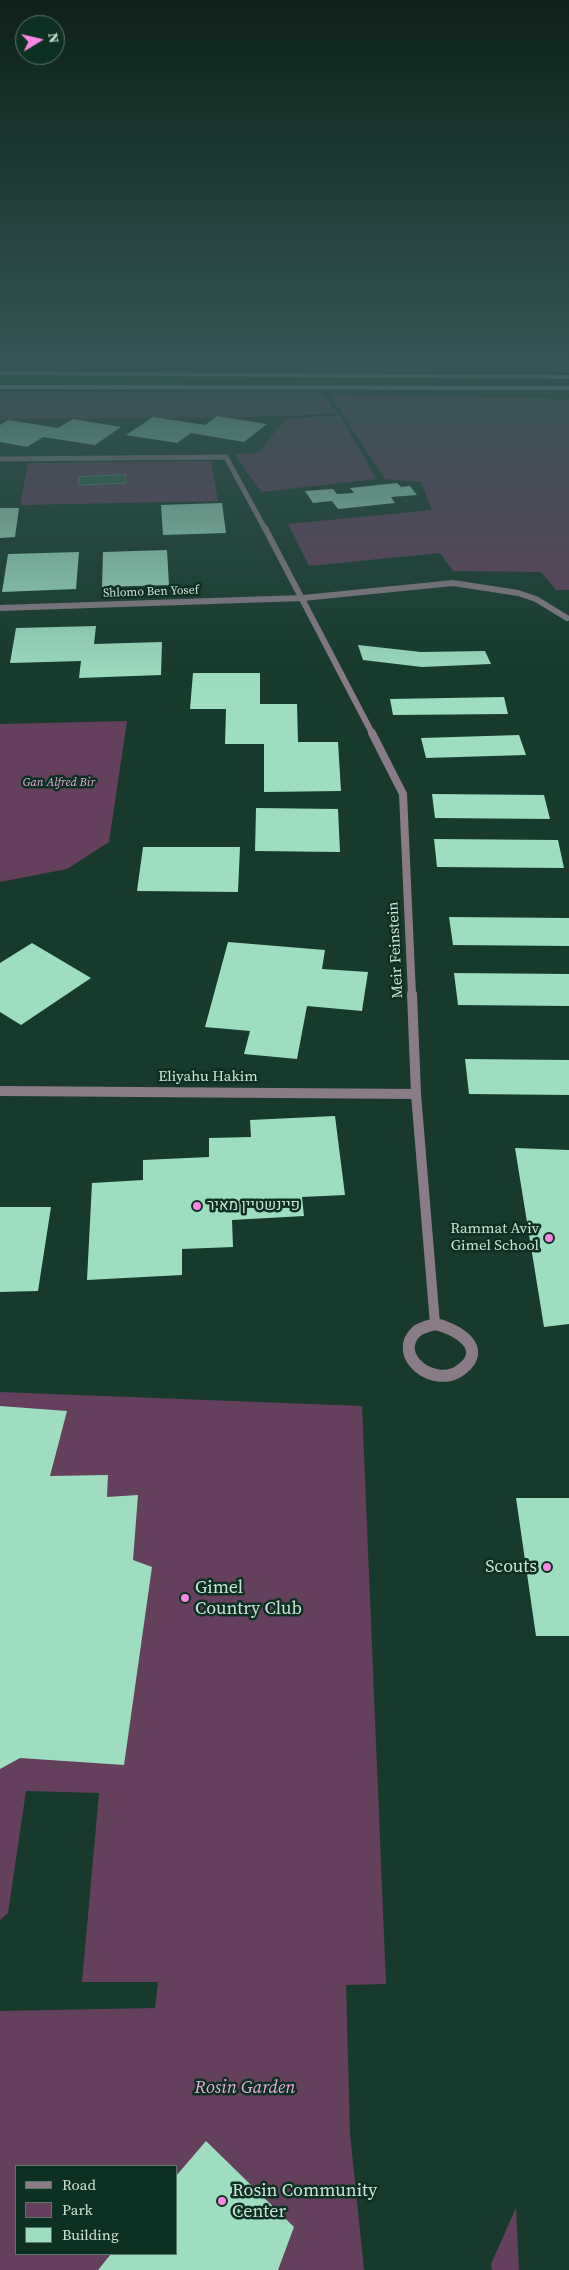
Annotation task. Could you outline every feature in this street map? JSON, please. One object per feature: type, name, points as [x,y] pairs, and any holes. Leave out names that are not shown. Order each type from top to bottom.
[{"type":"street","name":"Meir Feinstein","points":[[234,471],[303,598],[403,794],[416,1094],[435,1324]]},
{"type":"street","name":"Shlomo Ben Yosef","points":[[0,608],[303,598],[453,583],[498,589],[536,599],[567,618]]},
{"type":"street","name":"Eliyahu Hakim","points":[[0,1091],[416,1094]]},
{"type":"street","points":[[435,1324],[454,1328],[468,1340],[471,1356],[468,1364],[454,1375],[444,1376],[424,1372],[411,1359],[408,1342],[412,1335],[418,1329],[435,1324]]},
{"type":"green space","points":[[26,471],[213,471],[218,501],[20,505]]},
{"type":"green space","points":[[246,471],[371,471],[376,479],[261,492]]},
{"type":"green space","points":[[380,471],[569,471],[569,590],[556,590],[541,572],[453,571],[440,553],[309,566],[288,524],[432,510],[421,482],[385,479]]},
{"type":"green space","name":"Gan Alfred Bir","points":[[127,721],[109,842],[67,869],[0,882],[0,724]]},
{"type":"green space","name":"Gimel Country Club","points":[[0,1392],[362,1406],[386,1984],[346,1985],[350,2134],[364,2270],[0,2270],[0,2011],[155,2008],[158,1982],[82,1982],[99,1793],[26,1791],[8,1913],[0,1920]]},
{"type":"green space","points":[[516,2208],[519,2270],[492,2270],[491,2264]]},
{"type":"shaded area","points":[[125,475],[126,483],[79,485],[79,477]]},
{"type":"building","points":[[397,483],[401,487],[410,486],[417,495],[391,497],[395,503],[338,509],[332,501],[313,503],[305,491],[333,489],[337,494],[354,493],[350,488]]},
{"type":"building","points":[[222,503],[226,533],[163,535],[161,505]]},
{"type":"building","points":[[0,508],[19,508],[15,537],[0,538]]},
{"type":"building","points":[[167,550],[169,585],[102,587],[103,552]]},
{"type":"building","points":[[79,552],[76,589],[2,592],[8,554]]},
{"type":"building","points":[[96,626],[94,644],[162,642],[161,675],[79,678],[81,661],[10,663],[16,628]]},
{"type":"building","points":[[358,645],[421,652],[485,651],[491,664],[422,667],[363,660]]},
{"type":"building","points":[[193,673],[260,673],[260,704],[297,704],[298,742],[338,742],[341,791],[264,792],[264,744],[225,744],[226,709],[190,709]]},
{"type":"building","points":[[504,697],[508,714],[393,715],[390,699]]},
{"type":"building","points":[[519,735],[526,755],[426,758],[421,738]]},
{"type":"building","points":[[432,794],[544,795],[550,819],[435,818]]},
{"type":"building","points":[[256,808],[338,809],[340,852],[255,851]]},
{"type":"building","points":[[434,839],[558,840],[564,868],[437,867]]},
{"type":"building","points":[[143,847],[240,847],[238,892],[137,891]]},
{"type":"building","points":[[449,917],[569,918],[569,946],[453,945]]},
{"type":"building","points":[[228,942],[325,950],[322,969],[368,972],[362,1011],[307,1006],[297,1059],[244,1054],[250,1031],[205,1027]]},
{"type":"building","points":[[32,943],[91,978],[21,1025],[0,1012],[0,963]]},
{"type":"building","points":[[454,973],[569,974],[569,1006],[458,1005]]},
{"type":"building","points":[[465,1059],[569,1060],[569,1095],[469,1094]]},
{"type":"building","name":"פיינשטיין מאיר","points":[[335,1116],[345,1195],[302,1197],[304,1216],[232,1220],[233,1247],[182,1249],[182,1275],[87,1280],[92,1183],[143,1180],[143,1160],[209,1157],[209,1138],[251,1137],[250,1120]]},
{"type":"building","name":"Rammat Aviv Gimel School","points":[[515,1148],[569,1150],[569,1324],[544,1327]]},
{"type":"building","points":[[0,1207],[51,1207],[38,1291],[0,1292]]},
{"type":"building","points":[[0,1406],[67,1411],[50,1476],[108,1475],[107,1497],[138,1495],[133,1560],[152,1567],[124,1765],[20,1758],[0,1769]]},
{"type":"building","name":"Scouts","points":[[516,1498],[569,1498],[569,1636],[536,1636]]},
{"type":"building","name":"Rosin Community Center","points":[[206,2141],[294,2227],[278,2270],[98,2270],[110,2255],[178,2255],[178,2174]]},
{"type":"place","name":"פיינשטיין מאיר","points":[[197,1206]]},
{"type":"place","name":"Rammat Aviv Gimel School","points":[[549,1238]]},
{"type":"place","name":"Scouts","points":[[547,1567]]},
{"type":"place","name":"Gimel Country Club","points":[[185,1598]]},
{"type":"place","name":"Rosin Community Center","points":[[222,2201]]},
{"type":"park label","name":"Rosin Garden","points":[[245,2088]]}]
